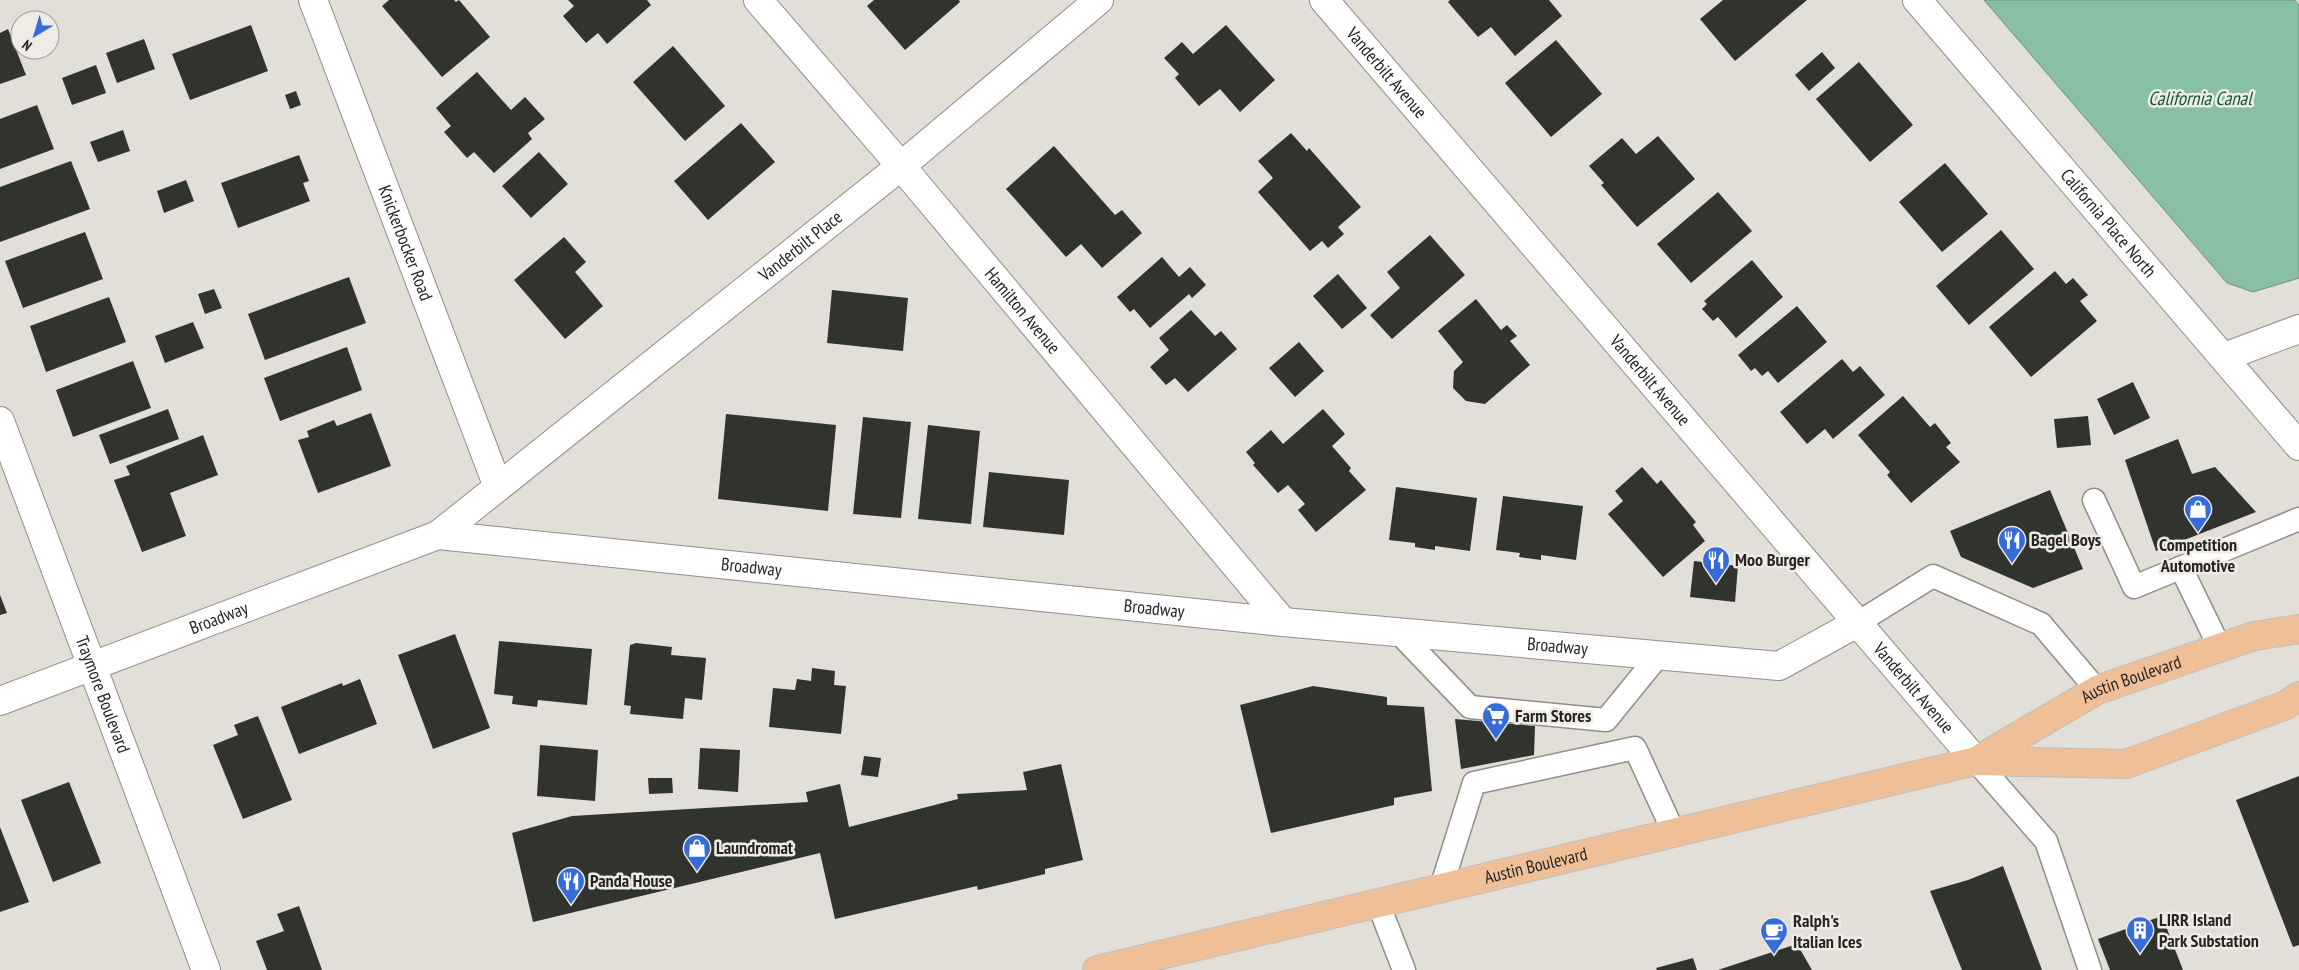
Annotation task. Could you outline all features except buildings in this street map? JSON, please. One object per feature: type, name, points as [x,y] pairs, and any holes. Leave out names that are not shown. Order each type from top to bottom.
[{"type":"main road","name":"Austin Boulevard","points":[[1976,760],[2098,690],[2254,636],[2299,629]]},
{"type":"main road","name":"Austin Boulevard","points":[[1097,970],[1976,760],[2126,764],[2286,705],[2299,696]]},
{"type":"street","name":"Knickerbocker Road","points":[[313,0],[498,487]]},
{"type":"street","name":"Hamilton Avenue","points":[[758,0],[901,166],[1283,622]]},
{"type":"street","name":"Vanderbilt Place","points":[[498,487],[901,166],[1099,0]]},
{"type":"street","name":"Vanderbilt Avenue","points":[[1324,0],[1976,760]]},
{"type":"street","name":"California Place North","points":[[1917,0],[2299,446]]},
{"type":"street","points":[[2224,358],[2299,329]]},
{"type":"street","name":"Traymore Boulevard","points":[[0,421],[206,970]]},
{"type":"street","name":"Broadway","points":[[0,701],[438,535],[498,487]]},
{"type":"street","name":"Broadway","points":[[438,535],[1283,622],[1779,666],[1859,622]]},
{"type":"lane","points":[[2094,500],[2134,587],[2299,520]]},
{"type":"lane","points":[[2181,568],[2220,648]]},
{"type":"lane","points":[[1859,622],[1933,576],[2042,624],[2098,690]]},
{"type":"lane","points":[[1400,632],[1470,707],[1606,720],[1658,656]]},
{"type":"lane","points":[[1441,888],[1474,783],[1635,748],[1674,833]]},
{"type":"lane","points":[[1976,760],[2046,840],[2090,970]]},
{"type":"lane","points":[[1378,903],[1404,970]]},
{"type":"water","name":"California Canal","points":[[1984,0],[2295,0],[2299,5],[2299,278],[2253,292],[2227,283]]},
{"type":"place","name":"Competition Automotive","points":[[2198,533]]},
{"type":"place","name":"Bagel Boys","points":[[2012,564]]},
{"type":"place","name":"Moo Burger","points":[[1716,584]]},
{"type":"place","name":"Farm Stores","points":[[1496,740]]},
{"type":"place","name":"Laundromat","points":[[697,872]]},
{"type":"place","name":"Panda House","points":[[571,905]]},
{"type":"place","name":"LIRR Island Park Substation","points":[[2140,954]]},
{"type":"place","name":"Ralph's Italian Ices","points":[[1774,955]]}]
